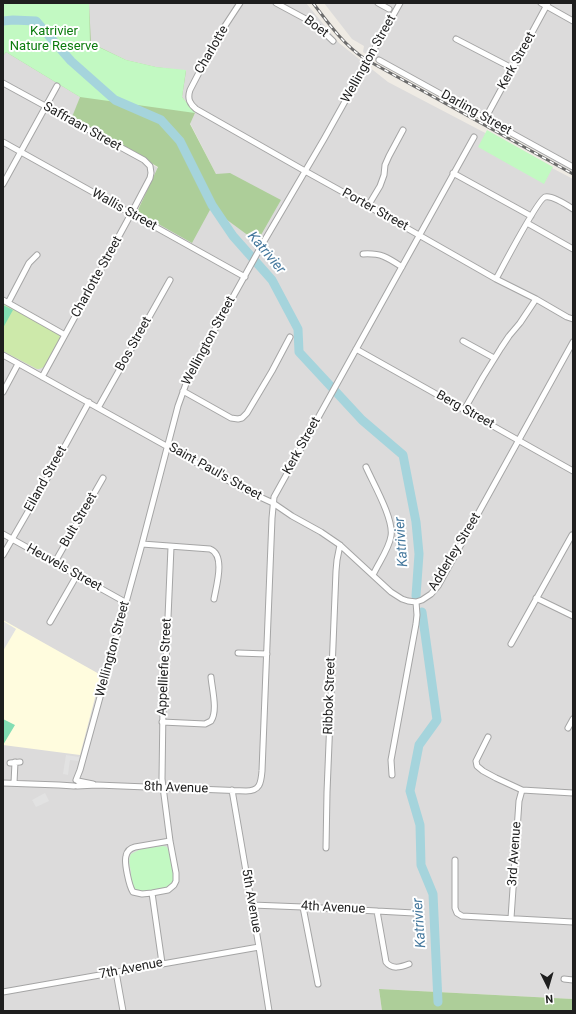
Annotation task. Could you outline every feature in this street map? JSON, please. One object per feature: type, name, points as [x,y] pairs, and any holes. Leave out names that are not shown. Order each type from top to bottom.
[{"type":"street","name":"Charlotte","points":[[189,99],[189,93],[192,86],[217,38],[240,3]]},
{"type":"street","name":"Boet","points":[[276,3],[315,24],[333,41]]},
{"type":"street","points":[[378,3],[389,9]]},
{"type":"street","name":"Wellington Street","points":[[75,783],[82,764],[167,446],[183,391],[190,374],[400,3]]},
{"type":"street","points":[[541,3],[573,21]]},
{"type":"street","name":"Kerk Street","points":[[485,119],[547,5]]},
{"type":"street","points":[[456,39],[512,68]]},
{"type":"street","name":"Darling Street","points":[[379,60],[573,167]]},
{"type":"street","name":"Saffraan Street","points":[[3,83],[148,163],[151,169],[150,178]]},
{"type":"street","points":[[3,184],[58,86]]},
{"type":"street","name":"Porter Street","points":[[189,99],[190,103],[196,109],[496,279],[536,299],[573,322]]},
{"type":"street","points":[[368,206],[380,186],[384,175],[385,164],[404,130]]},
{"type":"street","name":"Kerk Street","points":[[255,790],[260,785],[262,778],[273,503],[275,494],[474,137]]},
{"type":"street","name":"Wallis Street","points":[[3,142],[245,276]]},
{"type":"street","points":[[453,173],[531,216]]},
{"type":"street","name":"Charlotte Street","points":[[42,376],[150,178]]},
{"type":"street","points":[[496,279],[542,199],[547,196],[552,197],[573,209]]},
{"type":"street","points":[[527,223],[573,249]]},
{"type":"street","points":[[363,254],[386,256],[402,267]]},
{"type":"street","points":[[37,255],[29,263],[6,302],[65,335]]},
{"type":"street","name":"Bos Street","points":[[98,408],[170,280]]},
{"type":"street","points":[[464,410],[494,358],[536,299]]},
{"type":"street","name":"Porter Street","points":[[567,317],[573,319]]},
{"type":"street","points":[[183,391],[231,418],[242,418],[247,413],[264,385],[290,337]]},
{"type":"street","points":[[463,341],[494,358]]},
{"type":"street","name":"Adderley Street","points":[[392,775],[391,760],[416,624],[416,602],[431,594],[438,586],[573,342]]},
{"type":"street","name":"Berg Street","points":[[356,349],[573,471]]},
{"type":"street","name":"Saint Paul's Street","points":[[3,356],[89,402],[247,491],[273,503],[340,545],[396,596],[408,601],[416,602]]},
{"type":"street","points":[[3,392],[18,364]]},
{"type":"street","name":"Eiland Street","points":[[3,555],[89,402]]},
{"type":"street","points":[[366,467],[391,522],[392,534],[390,542],[373,575]]},
{"type":"street","name":"Bult Street","points":[[55,562],[103,478]]},
{"type":"street","name":"Heuvels Street","points":[[3,534],[125,602]]},
{"type":"street","points":[[511,644],[572,535]]},
{"type":"street","points":[[142,544],[210,549],[216,553],[219,561],[219,572],[214,599]]},
{"type":"street","name":"Ribbok Street","points":[[326,848],[336,560],[340,545]]},
{"type":"street","name":"Appelliefie Street","points":[[170,841],[163,788],[162,722],[168,641],[171,547]]},
{"type":"street","points":[[50,622],[77,575]]},
{"type":"street","points":[[536,598],[573,616]]},
{"type":"street","points":[[238,653],[267,654]]},
{"type":"street","points":[[162,722],[205,724],[211,722],[214,714],[211,677]]},
{"type":"street","points":[[568,728],[573,719]]},
{"type":"street","points":[[488,737],[477,758],[476,764],[483,771],[522,790],[573,793]]},
{"type":"street","points":[[14,783],[15,762]]},
{"type":"street","name":"8th Avenue","points":[[3,783],[75,783],[163,788],[255,790]]},
{"type":"street","name":"5th Avenue","points":[[232,790],[269,1011]]},
{"type":"street","name":"3rd Avenue","points":[[511,918],[519,801],[522,790]]},
{"type":"street","points":[[170,841],[176,873],[176,883],[173,887],[168,890],[139,894],[132,890],[126,854],[130,849],[135,847],[170,841]]},
{"type":"street","points":[[456,860],[455,908],[457,913],[462,916],[573,922]]},
{"type":"street","points":[[152,893],[162,963]]},
{"type":"street","name":"4th Avenue","points":[[252,905],[414,913]]},
{"type":"street","points":[[303,907],[318,984]]},
{"type":"street","points":[[377,911],[386,962],[388,965],[393,967],[409,964]]},
{"type":"street","name":"7th Avenue","points":[[3,992],[259,947]]},
{"type":"street","points":[[116,972],[123,1011]]},
{"type":"street","points":[[564,979],[573,980]]},
{"type":"shaded area","points":[[89,3],[306,3],[339,43],[388,82],[573,179],[573,999],[379,989],[382,1011],[3,1011],[3,56],[6,51],[80,97],[73,117],[158,168],[137,211],[216,174],[190,123],[195,113],[182,97],[185,71],[156,67],[126,60],[90,43]]},
{"type":"shaded area","points":[[324,3],[573,3],[573,172],[363,52],[364,46],[352,39]]},
{"type":"shaded area","points":[[3,620],[101,675],[80,755],[3,745]]},
{"type":"shaded area","points":[[3,621],[16,629],[3,651]]},
{"type":"shaded area","points":[[66,755],[79,757],[79,761],[70,760],[68,775],[63,774]]},
{"type":"shaded area","points":[[45,793],[49,801],[36,807],[32,800]]},
{"type":"green space","points":[[3,3],[89,3],[91,43],[126,60],[156,67],[186,71],[182,97],[195,113],[190,124],[216,174],[230,173],[281,200],[257,242],[211,208],[192,243],[137,212],[158,167],[72,117],[80,97],[6,52],[3,56]]},
{"type":"green space","name":"Katrivier Nature Reserve","points":[[3,3],[89,3],[90,43],[126,60],[156,67],[186,70],[182,97],[195,113],[80,97],[6,52],[3,56]]},
{"type":"green space","points":[[487,130],[553,167],[544,184],[478,147]]},
{"type":"green space","points":[[3,302],[59,334],[59,340],[44,367],[37,369],[3,351]]},
{"type":"green space","points":[[3,305],[13,310],[3,328]]},
{"type":"green space","points":[[3,719],[15,725],[3,745]]},
{"type":"green space","points":[[163,846],[167,847],[170,854],[174,883],[166,888],[146,892],[135,890],[131,879],[129,861],[131,854],[141,849]]},
{"type":"green space","points":[[379,989],[573,999],[573,1011],[382,1011]]},
{"type":"waterway","name":"Katrivier","points":[[3,21],[36,21],[71,61],[115,100],[161,120],[180,141],[212,205],[233,236],[272,280],[298,329],[299,352],[362,420],[403,455],[416,522],[419,554],[416,596]]},
{"type":"waterway","name":"Katrivier","points":[[422,612],[437,720],[419,745],[410,791],[420,825],[421,865],[433,894],[438,1002]]},
{"type":"railway","points":[[313,3],[343,40],[365,59],[573,174]]}]
